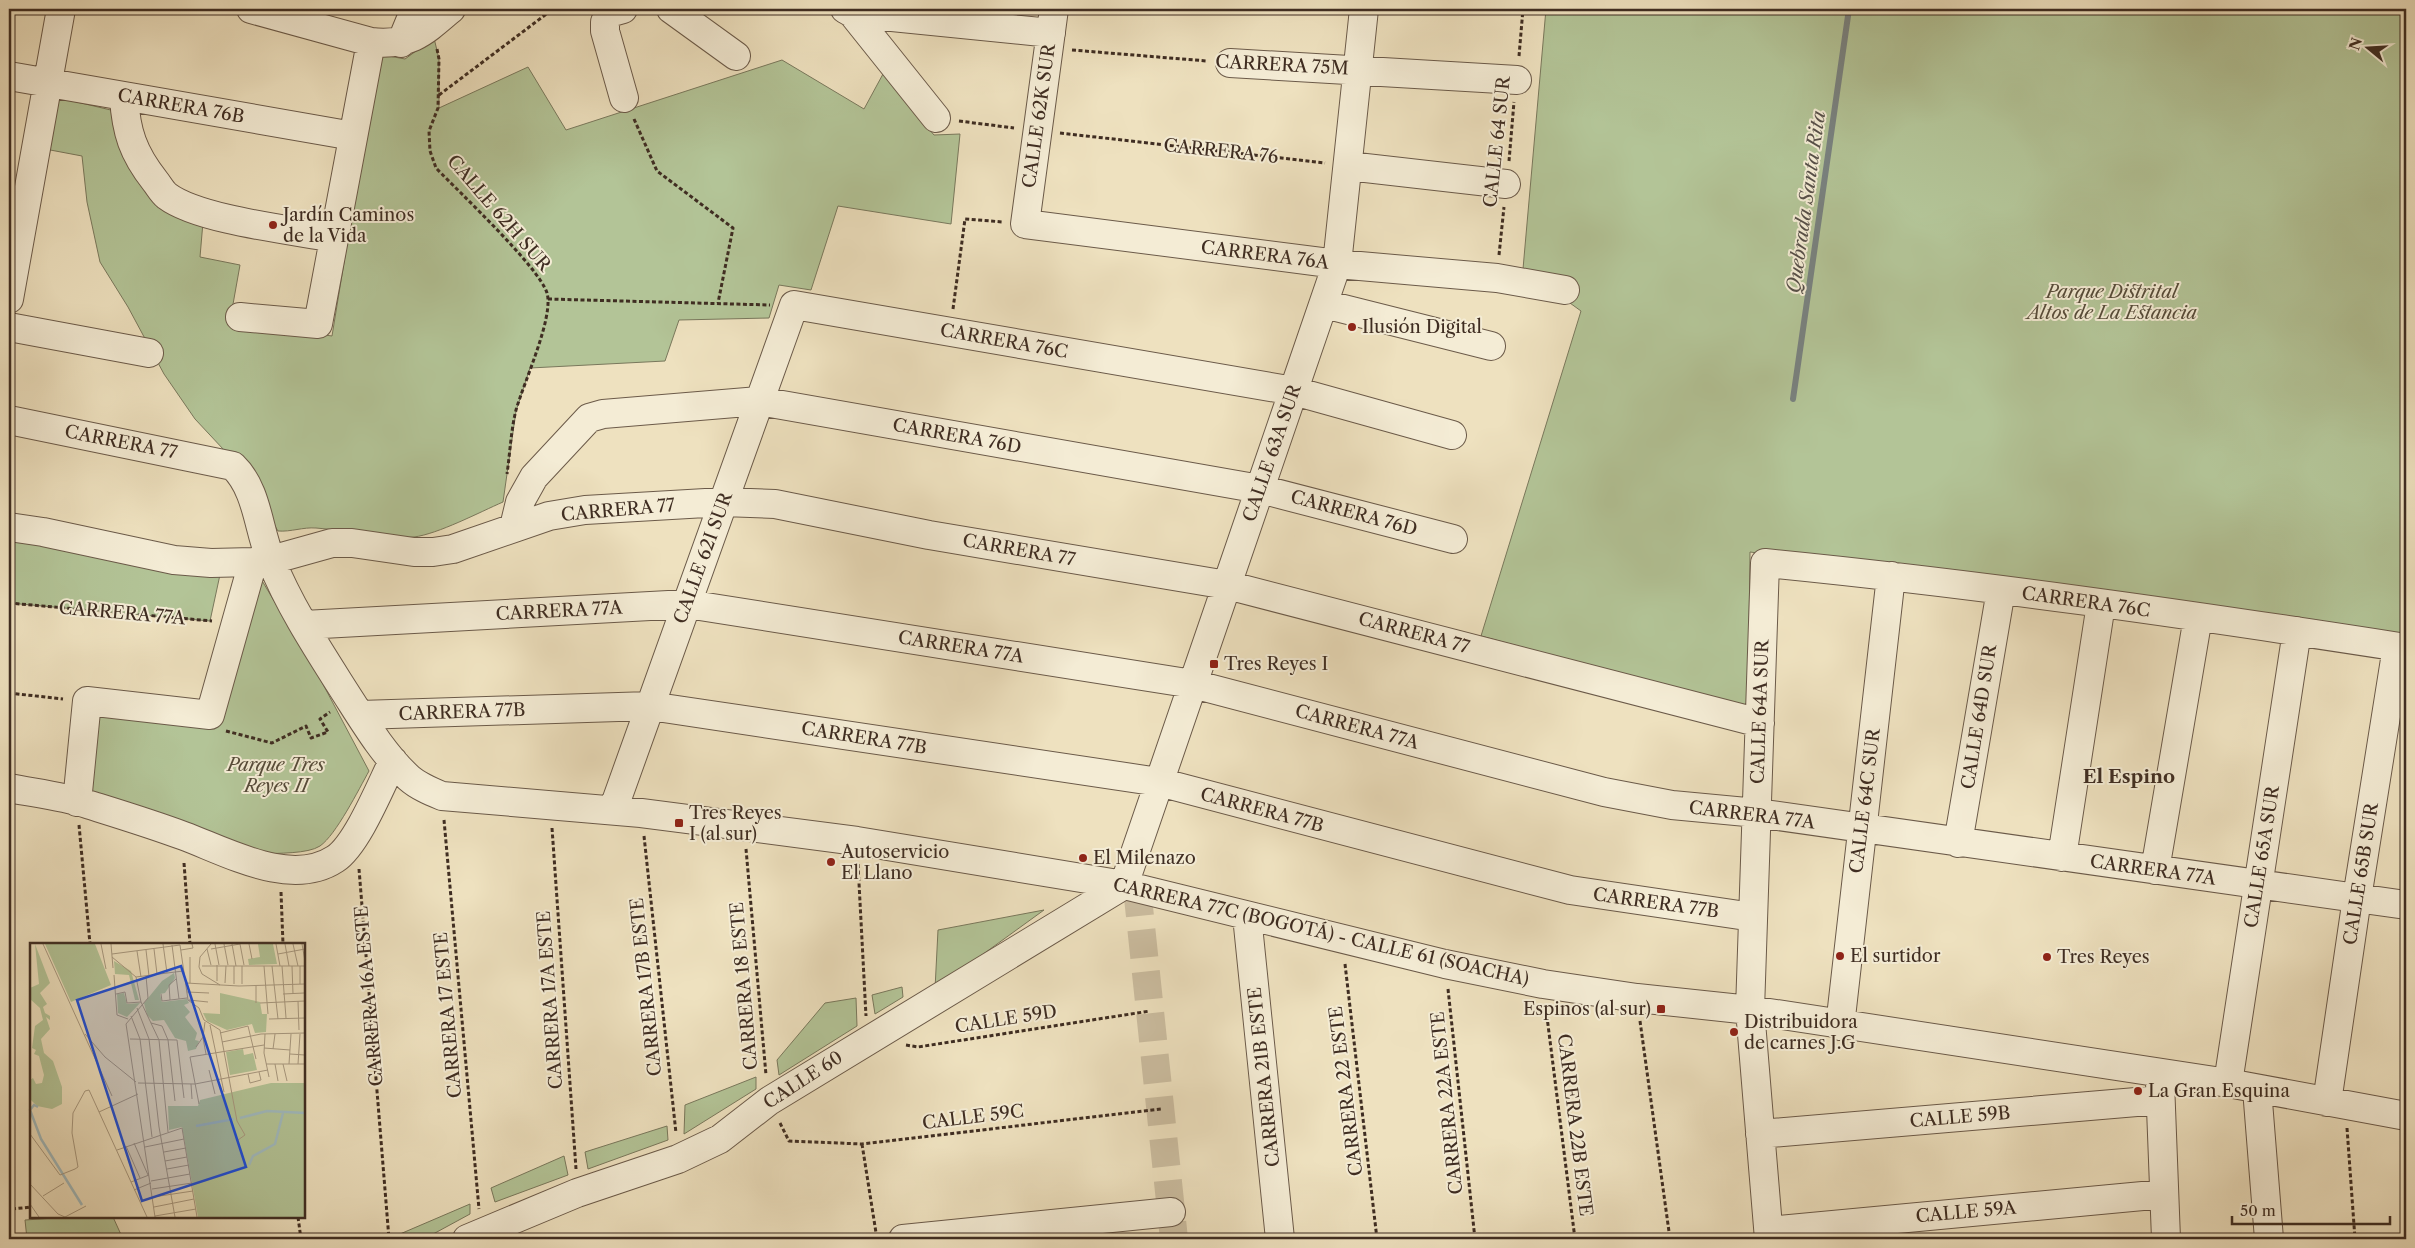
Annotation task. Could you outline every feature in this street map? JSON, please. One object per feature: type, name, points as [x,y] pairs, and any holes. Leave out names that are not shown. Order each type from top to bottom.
[{"type":"street","points":[[10,290],[20,178],[48,84],[61,9]]},
{"type":"street","points":[[251,9],[305,15],[371,42],[401,43],[433,14]]},
{"type":"street","points":[[623,9],[609,13],[605,22],[605,31],[624,98]]},
{"type":"street","points":[[671,9],[736,56]]},
{"type":"street","name":"CALLE 63A SUR","points":[[1124,885],[1337,264],[1364,9]]},
{"type":"street","points":[[848,11],[1051,30]]},
{"type":"street","points":[[848,11],[936,118]]},
{"type":"street","name":"CALLE 62K SUR","points":[[1025,224],[1051,30]]},
{"type":"street","points":[[240,317],[318,324],[371,42]]},
{"type":"street","name":"CARRERA 75M","points":[[1230,62],[1517,80]]},
{"type":"street","name":"CARRERA 76B","points":[[9,76],[353,136]]},
{"type":"street","points":[[124,97],[126,123],[131,143],[149,174],[166,196],[185,206],[211,215],[334,238]]},
{"type":"street","points":[[1348,166],[1506,184]]},
{"type":"street","name":"CARRERA 76A","points":[[1025,224],[1337,264],[1497,278],[1565,290]]},
{"type":"street","points":[[1324,304],[1491,346]]},
{"type":"street","name":"CARRERA 76C","points":[[794,305],[1294,391],[1452,435]]},
{"type":"street","name":"CALLE 62I SUR","points":[[613,810],[794,305]]},
{"type":"street","points":[[9,327],[150,352]]},
{"type":"street","name":"CARRERA 76D","points":[[514,527],[520,502],[534,477],[589,418],[603,414],[759,402],[1260,488],[1453,540]]},
{"type":"street","name":"CARRERA 77","points":[[9,420],[233,466],[242,474],[248,486],[262,561]]},
{"type":"street","name":"CARRERA 77","points":[[9,527],[43,532],[174,560],[211,563],[262,561],[332,543],[352,543],[414,552],[434,552],[453,549],[549,516],[585,510],[723,502],[776,504],[929,535],[1227,585],[1760,723]]},
{"type":"street","points":[[262,561],[392,762],[410,779],[442,796]]},
{"type":"street","points":[[77,802],[86,701],[210,715],[235,625],[262,561]]},
{"type":"street","name":"CARRERA 76C","points":[[1765,563],[2000,590],[2297,631],[2402,648]]},
{"type":"street","name":"CALLE 64A SUR","points":[[1765,563],[1750,1010],[1769,1235]]},
{"type":"street","name":"CALLE 64C SUR","points":[[1840,1026],[1891,576]]},
{"type":"street","name":"CALLE 64D SUR","points":[[1958,843],[2000,590]]},
{"type":"street","name":"CARRERA 77A","points":[[304,624],[687,604],[1193,684],[1604,792],[1672,805],[1757,813],[2406,905]]},
{"type":"street","points":[[2062,857],[2101,604]]},
{"type":"street","points":[[2155,870],[2198,617]]},
{"type":"street","name":"CALLE 65A SUR","points":[[2228,1083],[2297,631]]},
{"type":"street","name":"CALLE 65B SUR","points":[[2336,1103],[2357,898],[2402,648]]},
{"type":"street","name":"CARRERA 77B","points":[[360,715],[650,706],[1159,782],[1570,890],[1753,917]]},
{"type":"street","points":[[9,788],[77,802],[183,836],[249,862],[280,868],[309,869],[336,859],[356,834],[392,762]]},
{"type":"street","name":"CARRERA 77C (BOGOTÁ) - CALLE 61 (SOACHA)","points":[[442,796],[641,813],[857,841],[1124,885],[1445,964],[1543,984],[1637,998],[1750,1010],[1840,1026],[2228,1083],[2406,1116]]},
{"type":"street","name":"CALLE 60","points":[[474,1236],[577,1192],[678,1159],[720,1139],[769,1101],[867,1039],[1124,885]]},
{"type":"street","name":"CARRERA 21B ESTE","points":[[1247,916],[1280,1239]]},
{"type":"street","points":[[2160,1073],[2166,1239]]},
{"type":"street","points":[[2257,1088],[2268,1239]]},
{"type":"street","name":"CALLE 59B","points":[[1760,1134],[2160,1100]]},
{"type":"street","name":"CALLE 59A","points":[[1769,1235],[2164,1194]]},
{"type":"street","points":[[903,1239],[1171,1212]]},
{"type":"path","points":[[438,95],[553,9]]},
{"type":"path","name":"CALLE 64 SUR","points":[[1497,278],[1524,9]]},
{"type":"path","name":"CALLE 62H SUR","points":[[433,14],[439,59],[438,108],[429,131],[430,151],[436,168],[525,261],[545,287],[548,299],[547,318],[516,411],[506,484]]},
{"type":"path","name":"CARRERA 75M","points":[[1051,30],[1230,62]]},
{"type":"path","points":[[624,98],[657,171],[733,228],[718,303]]},
{"type":"path","name":"CARRERA 76","points":[[936,118],[1348,166]]},
{"type":"path","points":[[950,332],[965,219],[1025,224]]},
{"type":"path","points":[[548,299],[794,305]]},
{"type":"path","name":"CARRERA 77A","points":[[9,603],[235,625]]},
{"type":"path","points":[[9,693],[86,701]]},
{"type":"path","points":[[210,715],[222,730],[272,742],[306,726],[311,738],[328,732],[320,719],[330,712],[342,717],[360,715]]},
{"type":"path","name":"CARRERA 17 ESTE","points":[[442,796],[474,1236]]},
{"type":"path","points":[[77,802],[90,943]]},
{"type":"path","name":"CARRERA 17A ESTE","points":[[550,805],[577,1192]]},
{"type":"path","name":"CARRERA 17B ESTE","points":[[641,813],[678,1159]]},
{"type":"path","name":"CARRERA 18 ESTE","points":[[743,825],[769,1101],[788,1140]]},
{"type":"path","name":"CARRERA 16A ESTE","points":[[356,834],[389,1239]]},
{"type":"path","points":[[183,836],[190,943]]},
{"type":"path","points":[[857,841],[867,1039]]},
{"type":"path","points":[[280,868],[283,943]]},
{"type":"path","name":"CARRERA 22 ESTE","points":[[1342,939],[1377,1239]]},
{"type":"path","name":"CARRERA 22A ESTE","points":[[1445,964],[1476,1239]]},
{"type":"path","name":"CARRERA 22B ESTE","points":[[1543,984],[1575,1239]]},
{"type":"path","points":[[1637,998],[1670,1239]]},
{"type":"path","name":"CALLE 59D","points":[[867,1039],[918,1047],[1150,1011]]},
{"type":"path","points":[[2336,1103],[2355,1239]]},
{"type":"path","name":"CALLE 59C","points":[[788,1140],[862,1144],[1161,1109]]},
{"type":"path","points":[[862,1144],[877,1239]]},
{"type":"path","points":[[9,1162],[14,1239]]},
{"type":"path","points":[[12,1208],[30,1207]]},
{"type":"path","points":[[298,1218],[301,1239]]},
{"type":"green space","name":"Parque Distrital Altos de La Estancia","points":[[1546,9],[2406,9],[2406,636],[1750,552],[1748,709],[1481,636],[1581,311],[1523,269]]},
{"type":"green space","points":[[434,38],[439,59],[439,108],[528,67],[566,130],[782,60],[864,109],[883,74],[934,135],[960,134],[951,224],[838,206],[811,290],[779,285],[769,318],[679,320],[665,361],[530,368],[516,411],[503,502],[471,517],[435,532],[402,538],[316,528],[278,531],[238,465],[195,419],[164,374],[128,307],[100,262],[87,202],[82,156],[45,149],[56,97],[115,111],[150,192],[173,216],[203,222],[200,257],[240,265],[230,321],[332,336],[378,54],[405,59]]},
{"type":"green space","points":[[9,540],[221,570],[210,621],[9,603]]},
{"type":"green space","name":"Parque Tres Reyes II","points":[[261,579],[316,671],[369,771],[333,832],[315,849],[292,853],[262,854],[83,796],[98,712],[220,722]]},
{"type":"green space","points":[[1044,910],[935,989],[938,930]]},
{"type":"green space","points":[[902,987],[903,997],[875,1014],[872,995]]},
{"type":"green space","points":[[856,998],[857,1026],[779,1075],[777,1060],[825,1003]]},
{"type":"green space","points":[[756,1077],[756,1089],[684,1134],[685,1105]]},
{"type":"green space","points":[[667,1126],[668,1140],[588,1169],[585,1152]]},
{"type":"green space","points":[[564,1156],[568,1175],[495,1202],[491,1188]]},
{"type":"green space","points":[[470,1204],[470,1214],[424,1239],[400,1239],[400,1234]]},
{"type":"green space","points":[[113,1218],[123,1239],[27,1239],[25,1220]]},
{"type":"waterway","name":"Quebrada Santa Rita","points":[[1793,399],[1849,9]]},
{"type":"tunnel","points":[[1137,888],[1174,1239]]},
{"type":"place","name":"Jardín Caminos de la Vida","points":[[273,225]]},
{"type":"place","name":"Ilusión Digital","points":[[1352,327]]},
{"type":"place","name":"Tres Reyes I","points":[[1214,664]]},
{"type":"place","name":"Tres Reyes I (al sur)","points":[[679,823]]},
{"type":"place","name":"El Milenazo","points":[[1083,858]]},
{"type":"place","name":"Autoservicio El Llano","points":[[831,862]]},
{"type":"place","name":"El surtidor","points":[[1840,956]]},
{"type":"place","name":"Tres Reyes","points":[[2047,957]]},
{"type":"place","name":"Espinos (al sur)","points":[[1661,1009]]},
{"type":"place","name":"Distribuidora de carnes J.G","points":[[1734,1032]]},
{"type":"place","name":"La Gran Esquina","points":[[2138,1091]]},
{"type":"district","name":"El Espino","points":[[2129,776]]}]
